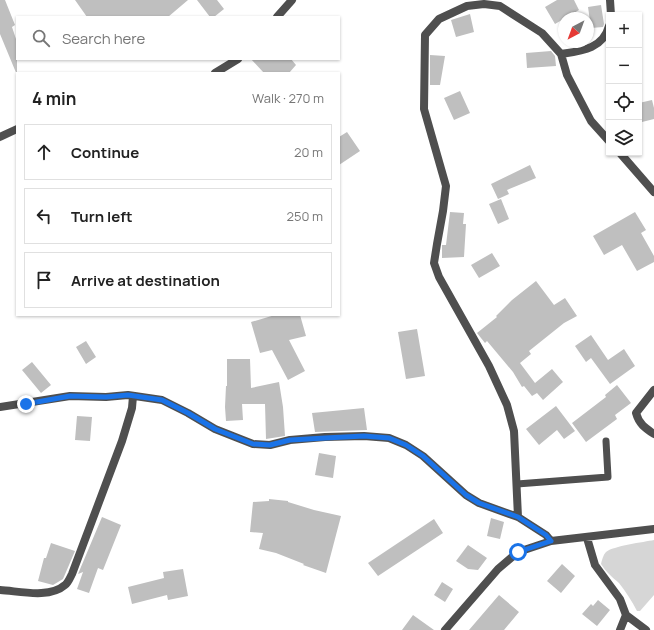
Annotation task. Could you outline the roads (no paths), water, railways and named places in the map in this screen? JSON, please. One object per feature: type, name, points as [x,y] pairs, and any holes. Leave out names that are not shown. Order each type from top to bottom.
[{"type":"street","points":[[278,16],[292,0]]},
{"type":"street","points":[[610,0],[611,12]]},
{"type":"street","points":[[518,517],[514,431],[507,405],[489,366],[439,277],[434,263],[446,186],[424,109],[425,35],[439,19],[467,6],[484,4],[500,6],[542,34],[561,54],[567,75],[591,121],[606,138]]},
{"type":"street","points":[[561,54],[589,49],[597,45],[606,33]]},
{"type":"street","points":[[217,72],[236,60]]},
{"type":"street","points":[[0,137],[16,129]]},
{"type":"street","points":[[623,156],[654,192]]},
{"type":"street","points":[[654,390],[636,413],[642,426],[654,434]]},
{"type":"street","points":[[0,407],[70,396],[106,397],[128,395],[162,400],[215,429],[253,444],[270,445],[290,440],[364,436],[389,438],[406,445],[423,456],[472,499],[518,517],[546,535],[551,541]]},
{"type":"street","points":[[0,590],[37,593],[53,591],[66,585],[72,574],[122,441],[132,408],[133,396]]},
{"type":"street","points":[[445,630],[498,569],[518,552],[551,541],[654,529]]},
{"type":"street","points":[[587,538],[596,565],[620,599],[626,615],[646,630]]},
{"type":"street","points":[[620,630],[626,615]]},
{"type":"lane","points":[[517,484],[608,477],[606,441]]}]
